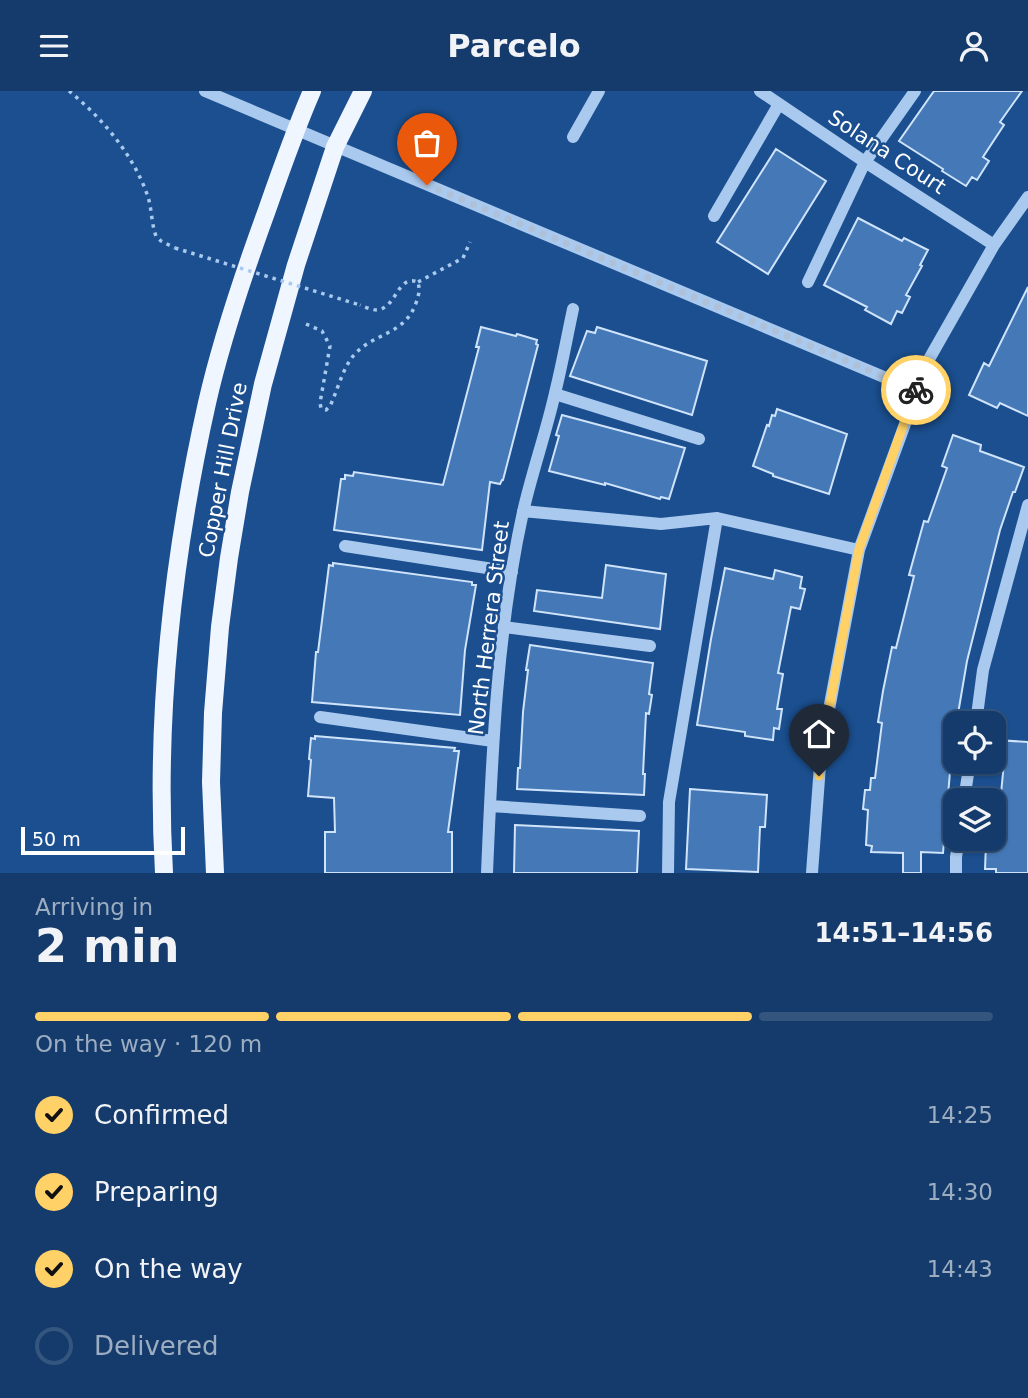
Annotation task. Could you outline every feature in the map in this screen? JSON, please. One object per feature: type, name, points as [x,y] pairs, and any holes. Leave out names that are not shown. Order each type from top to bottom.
[{"type":"main road","name":"Copper Hill Drive","points":[[164,873],[163,719],[181,542],[191,483],[207,401],[241,283],[296,128],[312,91]]},
{"type":"main road","name":"Copper Hill Drive","points":[[215,873],[211,782],[213,713],[220,627],[240,492],[263,384],[296,265],[335,147],[363,91]]},
{"type":"street","points":[[205,91],[917,391]]},
{"type":"street","points":[[573,137],[599,91]]},
{"type":"street","name":"Solana Court","points":[[760,91],[994,245]]},
{"type":"street","points":[[808,282],[865,162],[915,91]]},
{"type":"street","points":[[714,216],[779,104]]},
{"type":"street","points":[[812,873],[821,752],[859,549],[928,361],[994,245],[1028,197]]},
{"type":"street","name":"North Herrera Street","points":[[487,873],[493,741],[512,572],[523,511],[555,394],[573,309]]},
{"type":"street","points":[[555,394],[699,439]]},
{"type":"street","points":[[977,711],[983,670],[1028,505]]},
{"type":"street","points":[[523,511],[661,524],[718,517],[859,549]]},
{"type":"street","points":[[668,873],[669,802],[718,517]]},
{"type":"street","points":[[345,546],[512,572]]},
{"type":"street","points":[[504,627],[650,646]]},
{"type":"street","points":[[320,717],[493,741]]},
{"type":"street","points":[[490,806],[640,816]]},
{"type":"street","points":[[956,873],[957,851]]},
{"type":"path","points":[[69,91],[90,108],[117,139],[137,171],[147,193],[156,236],[161,241],[379,310],[394,299],[407,280],[418,282]]},
{"type":"path","points":[[418,282],[463,258],[470,242]]},
{"type":"path","points":[[306,324],[322,331],[330,346],[320,403],[321,408],[326,410],[350,359],[408,319],[419,294],[418,282]]},
{"type":"building","points":[[934,91],[1022,91],[1000,122],[1004,125],[983,157],[989,161],[977,180],[972,177],[966,186],[899,141]]},
{"type":"building","points":[[776,149],[826,181],[768,274],[717,242]]},
{"type":"building","points":[[858,218],[902,241],[904,238],[928,250],[906,295],[910,297],[902,313],[897,311],[891,324],[865,310],[867,307],[824,285]]},
{"type":"building","points":[[1028,287],[1028,416],[1000,403],[997,408],[969,395],[984,363],[989,366]]},
{"type":"building","points":[[481,327],[537,340],[538,345],[503,480],[500,484],[490,482],[482,550],[334,530],[341,479],[345,479],[345,475],[353,476],[354,472],[443,485],[479,347],[476,347]]},
{"type":"building","points":[[597,327],[707,361],[692,415],[570,376],[587,331],[595,333]]},
{"type":"building","points":[[777,409],[847,434],[829,494],[773,476],[753,466],[767,425],[769,426]]},
{"type":"building","points":[[562,415],[685,448],[669,499],[549,471]]},
{"type":"building","points":[[953,435],[981,445],[980,451],[1024,467],[1000,530],[967,661],[958,711],[943,711],[943,774],[950,774],[949,788],[943,788],[943,853],[921,852],[921,873],[903,873],[903,853],[871,852],[872,846],[866,845],[868,810],[863,809],[865,790],[870,790],[871,778],[875,778],[882,723],[878,722],[892,647],[896,648],[914,576],[909,575],[924,521],[928,522],[947,468],[942,466]]},
{"type":"building","points":[[333,563],[472,582],[472,585],[476,585],[465,650],[460,715],[312,702],[316,652],[329,565],[333,566]]},
{"type":"building","points":[[606,565],[666,574],[660,629],[534,611],[537,590],[602,598]]},
{"type":"building","points":[[725,568],[773,579],[775,570],[802,577],[800,588],[805,589],[800,609],[791,607],[778,673],[783,674],[777,709],[782,709],[779,729],[774,728],[773,740],[745,736],[745,732],[697,725]]},
{"type":"building","points":[[530,645],[653,663],[649,694],[652,695],[649,714],[646,713],[644,795],[517,789]]},
{"type":"building","points":[[315,736],[455,748],[454,751],[459,751],[448,832],[452,832],[452,873],[325,873],[325,832],[335,832],[334,798],[308,796],[311,738],[315,739]]},
{"type":"building","points":[[1006,741],[1028,742],[1028,873],[996,873],[996,869],[985,869],[986,851],[1006,851],[1006,788],[1002,788],[1003,774],[1006,774]]},
{"type":"building","points":[[690,789],[767,795],[765,827],[760,827],[758,872],[686,869]]},
{"type":"building","points":[[515,825],[639,831],[637,873],[514,873]]},
{"type":"way so far","points":[[427,185],[916,390]]},
{"type":"route","points":[[819,776],[821,752],[859,549],[916,390]]}]
